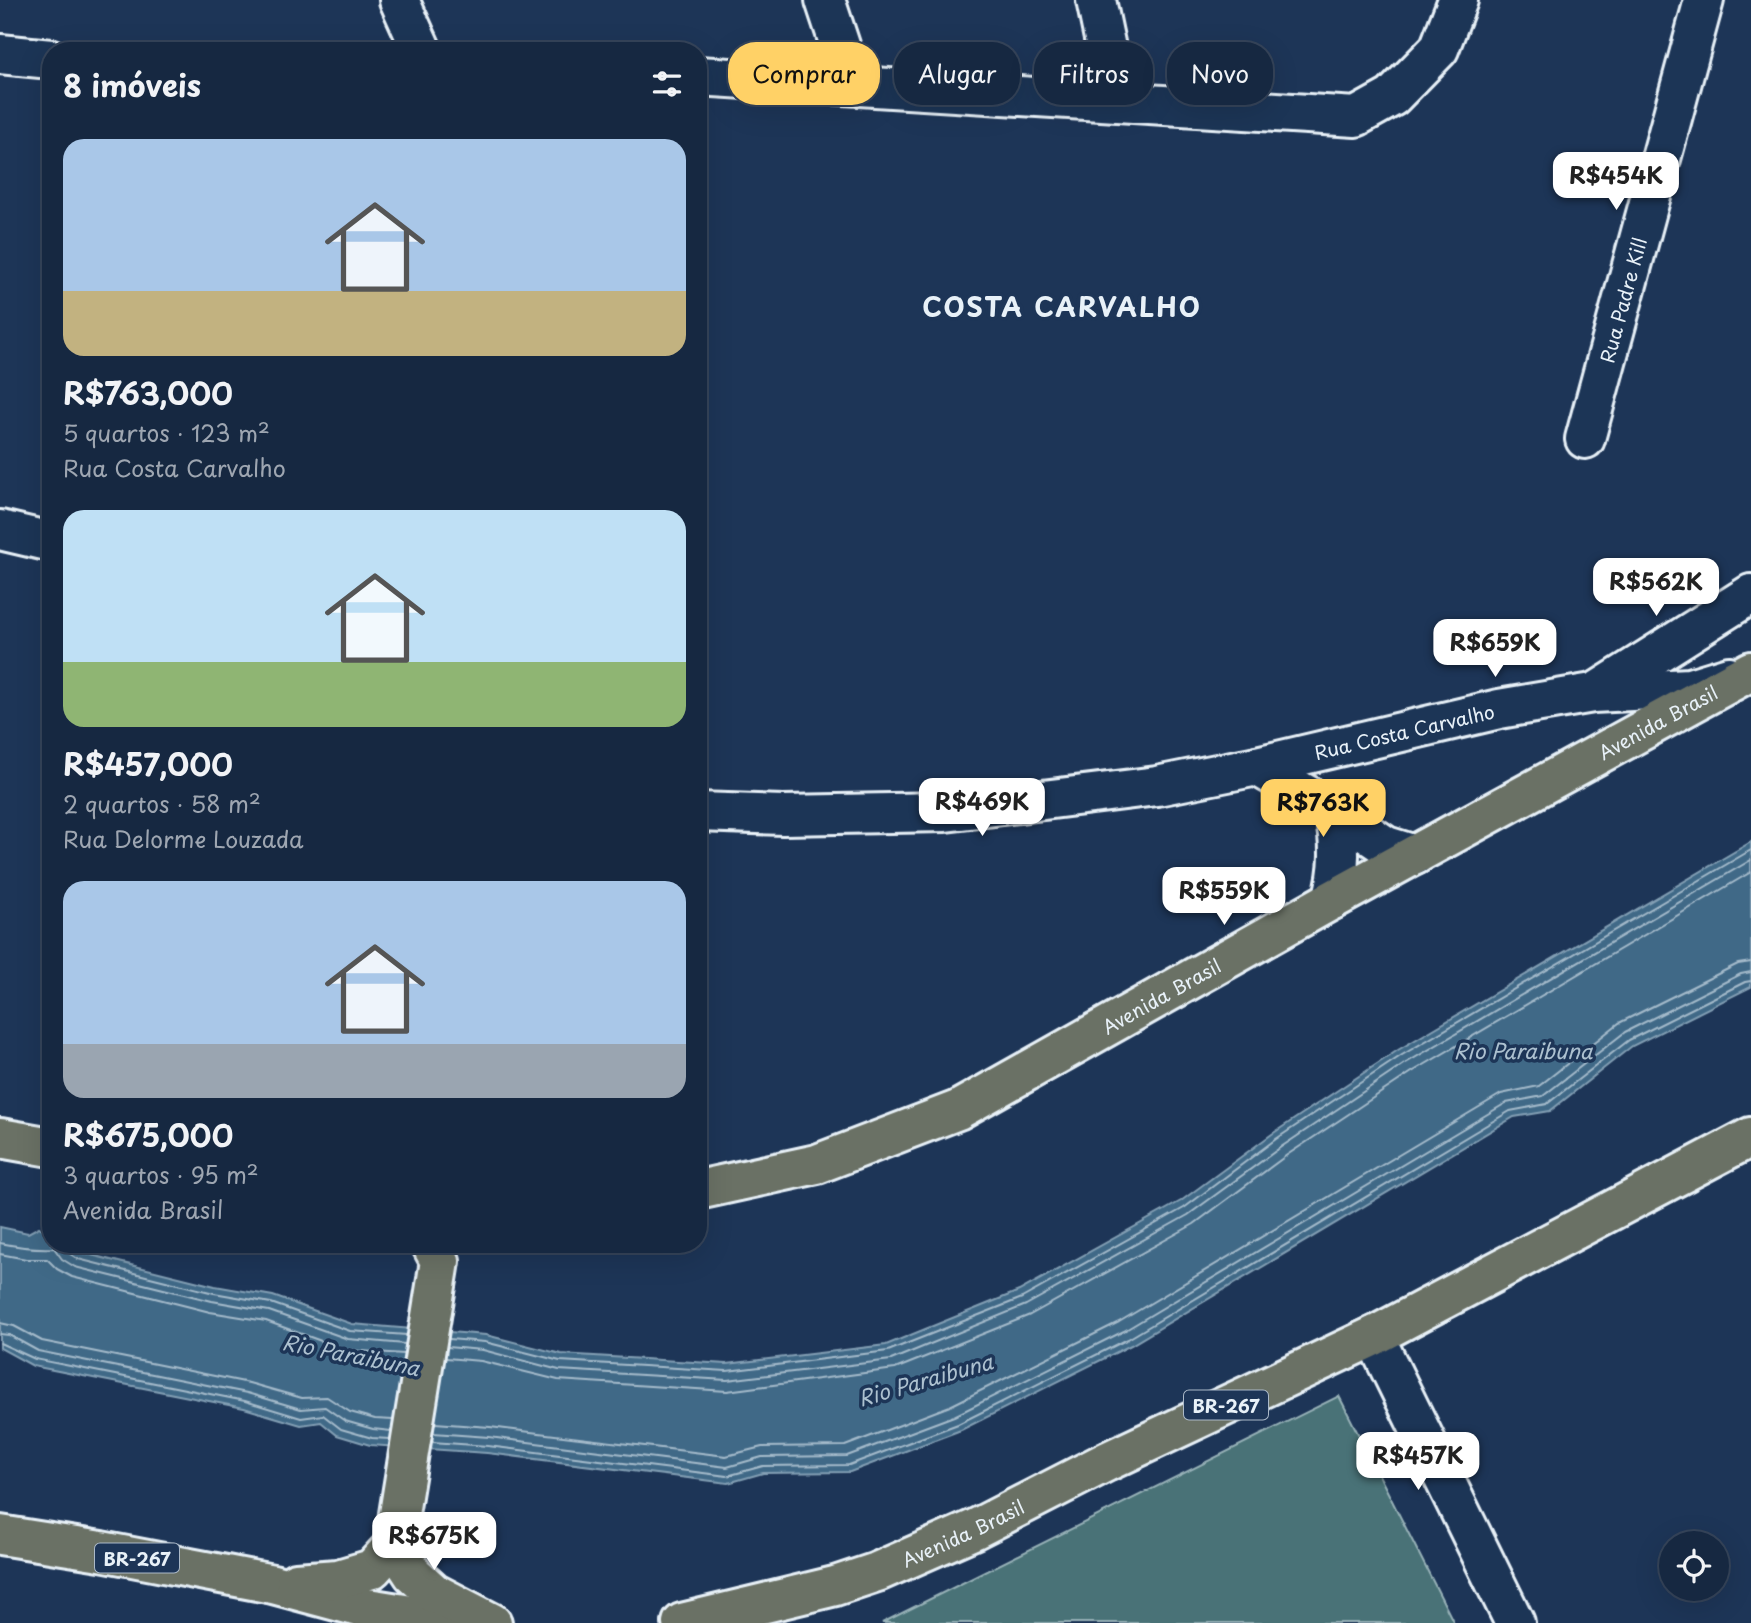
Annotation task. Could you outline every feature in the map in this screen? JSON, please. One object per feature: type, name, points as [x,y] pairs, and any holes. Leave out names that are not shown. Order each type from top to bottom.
[{"type":"main road","name":"Avenida Brasil","points":[[707,1188],[817,1164],[958,1110],[1332,900],[1751,670]]},
{"type":"main road","name":"Avenida Brasil","points":[[682,1623],[835,1586],[877,1572],[975,1529],[1106,1462],[1374,1335],[1751,1137]]},
{"type":"main road","points":[[0,1138],[42,1145]]},
{"type":"main road","points":[[440,1621],[400,1569],[397,1528],[441,1258]]},
{"type":"main road","points":[[273,1584],[338,1579],[372,1569],[397,1528]]},
{"type":"main road","points":[[397,1528],[413,1574],[434,1593],[492,1623]]},
{"type":"main road","name":"BR-267","points":[[0,1535],[102,1551],[273,1584],[361,1614],[440,1621]]},
{"type":"street","points":[[399,0],[418,42]]},
{"type":"street","points":[[825,0],[839,42]]},
{"type":"street","points":[[1096,0],[1105,42]]},
{"type":"street","points":[[1153,103],[1356,117],[1392,97],[1439,50],[1458,0]]},
{"type":"street","name":"Rua Padre Kill","points":[[1585,439],[1704,0]]},
{"type":"street","points":[[0,54],[42,58]]},
{"type":"street","points":[[707,77],[728,78]]},
{"type":"street","points":[[880,87],[1034,96]]},
{"type":"street","points":[[0,530],[42,540]]},
{"type":"street","name":"Rua Costa Carvalho","points":[[1593,693],[1751,594]]},
{"type":"street","name":"Rua Costa Carvalho","points":[[707,812],[783,815],[945,812],[1157,786],[1257,766],[1499,709],[1593,693],[1690,688],[1751,670]]},
{"type":"street","points":[[1257,766],[1334,811],[1386,846],[1415,855]]},
{"type":"street","points":[[1332,900],[1341,856],[1334,811]]},
{"type":"street","points":[[1374,1335],[1515,1623]]},
{"type":"green space","points":[[1339,1396],[1454,1623],[882,1623]]},
{"type":"water","name":"Rio Paraibuna","points":[[1751,842],[1751,987],[1632,1046],[1550,1111],[1514,1117],[1131,1345],[961,1430],[850,1472],[763,1473],[728,1483],[487,1453],[370,1445],[337,1435],[321,1422],[301,1425],[244,1408],[33,1366],[0,1348],[0,1227],[28,1233],[39,1227],[42,1229],[42,1253],[83,1253],[215,1286],[273,1296],[352,1324],[486,1335],[561,1354],[727,1364],[886,1345],[1019,1291],[1181,1201],[1272,1134],[1398,1050]]},
{"type":"district","name":"COSTA CARVALHO","points":[[1062,306]]}]
